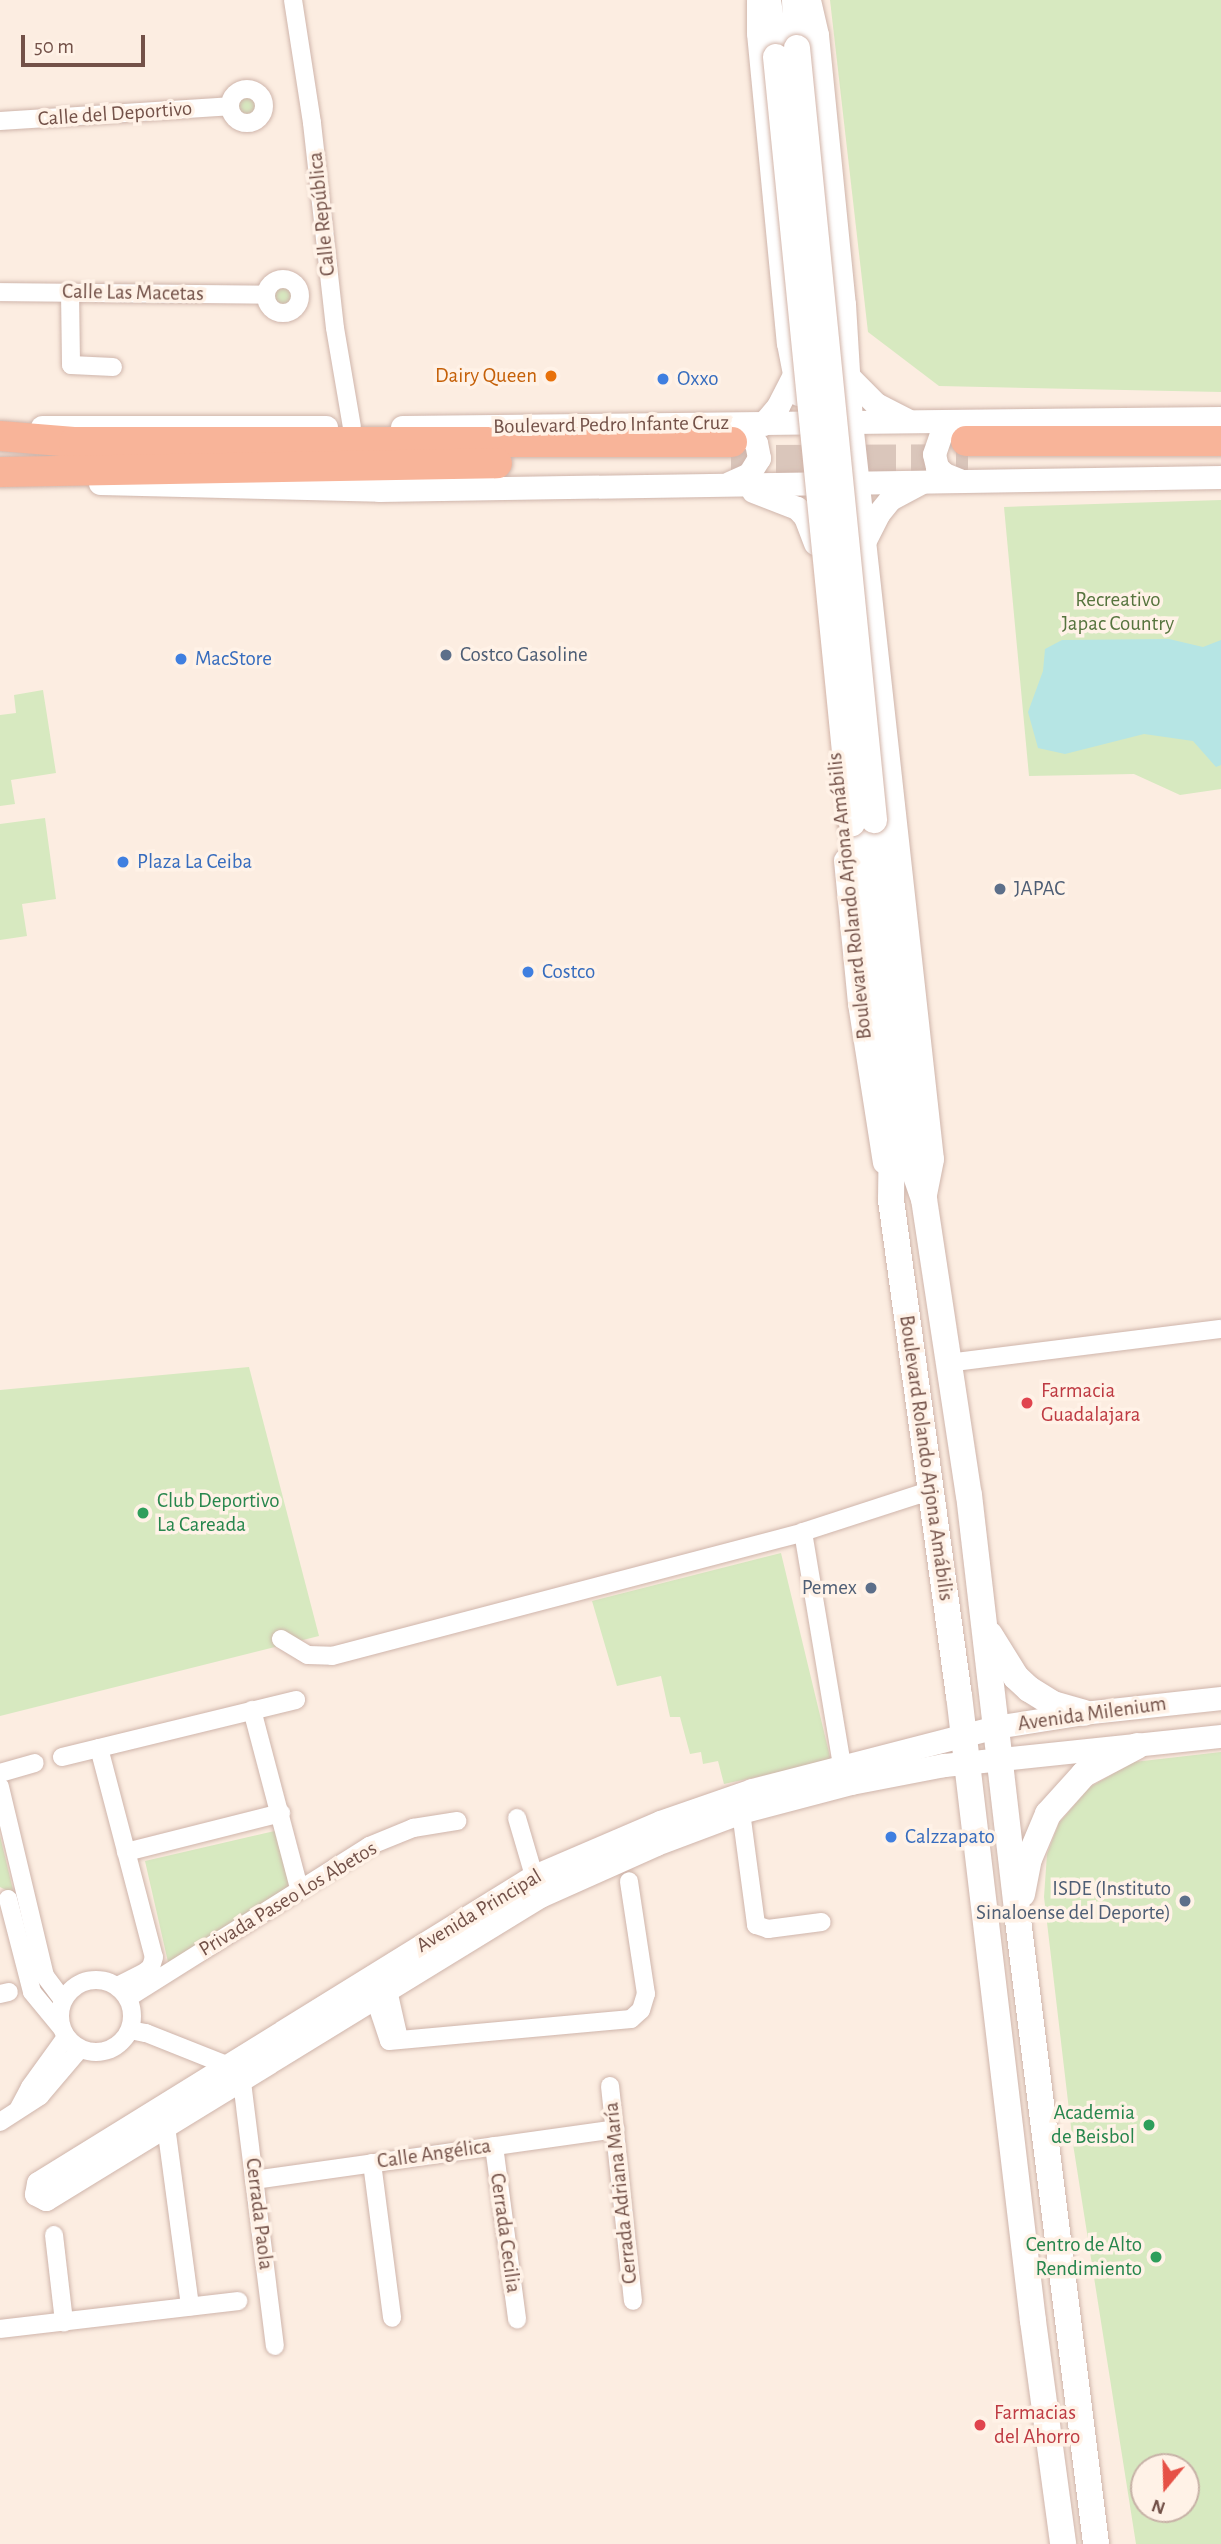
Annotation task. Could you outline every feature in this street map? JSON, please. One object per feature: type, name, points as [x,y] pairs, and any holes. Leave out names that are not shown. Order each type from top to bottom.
[{"type":"highway","name":"Boulevard Pedro Infante Cruz","points":[[0,436],[74,442],[731,459]]},
{"type":"highway","name":"Boulevard Pedro Infante Cruz","points":[[964,450],[1221,441]]},
{"type":"highway","name":"Boulevard Pedro Infante Cruz","points":[[964,450],[1221,458]]},
{"type":"highway","name":"Boulevard Pedro Infante Cruz","points":[[2,472],[731,459]]},
{"type":"main road","points":[[768,0],[786,52]]},
{"type":"main road","points":[[786,52],[795,0]]},
{"type":"main road","name":"Boulevard Rolando Arjona Amábilis","points":[[786,52],[863,821],[902,1129]]},
{"type":"main road","points":[[902,1129],[924,1199]]},
{"type":"main road","points":[[891,1200],[902,1129]]},
{"type":"main road","name":"Boulevard Rolando Arjona Amábilis","points":[[924,1199],[969,1496],[1018,1920],[1096,2544]]},
{"type":"main road","name":"Boulevard Rolando Arjona Amábilis","points":[[891,1200],[965,1749],[1063,2544]]},
{"type":"main road","points":[[985,1627],[1005,1661],[1029,1689],[1054,1704],[1084,1713]]},
{"type":"main road","points":[[1018,1920],[1029,1859],[1048,1814],[1084,1774],[1138,1746]]},
{"type":"street","name":"Calle República","points":[[293,0],[312,123],[335,328],[352,427]]},
{"type":"street","name":"Boulevard Rolando Arjona Amábilis","points":[[758,0],[758,33],[788,343],[803,423],[859,1003],[891,1200]]},
{"type":"street","name":"Boulevard Rolando Arjona Amábilis","points":[[809,0],[818,48],[850,411],[932,1159],[924,1199]]},
{"type":"street","name":"Calle del Deportivo","points":[[0,121],[230,106]]},
{"type":"street","name":"Calle Las Macetas","points":[[0,292],[265,295]]},
{"type":"street","points":[[70,292],[71,365],[113,367]]},
{"type":"street","points":[[762,424],[778,405],[795,372]]},
{"type":"street","points":[[848,376],[866,396],[890,413],[905,419],[926,422]]},
{"type":"street","name":"Boulevard Pedro Infante Cruz","points":[[731,459],[762,424],[803,423],[850,411],[926,422],[964,450],[1221,477]]},
{"type":"street","name":"Boulevard Pedro Infante Cruz","points":[[0,428],[352,427],[731,459],[809,483],[924,481],[964,450],[1221,418]]},
{"type":"street","points":[[731,459],[797,508],[805,517],[815,543]]},
{"type":"street","points":[[864,542],[878,514],[890,499],[924,481]]},
{"type":"street","points":[[947,1363],[1221,1329]]},
{"type":"street","points":[[281,1639],[308,1655],[332,1656],[803,1532],[929,1492]]},
{"type":"street","points":[[803,1532],[842,1765]]},
{"type":"street","name":"Avenida Milenium","points":[[965,1749],[996,1727],[1084,1713],[1221,1698]]},
{"type":"street","points":[[62,1757],[296,1700]]},
{"type":"street","points":[[252,1710],[299,1888]]},
{"type":"street","name":"Avenida Milenium","points":[[965,1749],[999,1760],[1221,1736]]},
{"type":"street","points":[[99,1748],[159,1968]]},
{"type":"street","name":"Avenida Principal","points":[[47,2188],[537,1886],[670,1818],[752,1790],[842,1765],[965,1749]]},
{"type":"street","name":"Avenida Principal","points":[[235,2074],[381,1994],[537,1886],[627,1856],[741,1812],[965,1749]]},
{"type":"street","points":[[0,1773],[35,1763]]},
{"type":"street","points":[[0,1787],[11,1896],[32,1992],[69,2038],[101,2052],[113,2049],[130,2030],[133,2018],[122,1992],[105,1981],[81,1983],[63,2000]]},
{"type":"street","points":[[126,1852],[281,1812]]},
{"type":"street","points":[[741,1812],[756,1924],[768,1929],[822,1922]]},
{"type":"street","points":[[517,1818],[537,1886]]},
{"type":"street","name":"Privada Paseo Los Abetos","points":[[122,1992],[369,1846],[413,1828],[457,1821]]},
{"type":"street","points":[[381,1994],[392,2037],[623,2020],[637,2015],[645,2003],[646,1994],[629,1881]]},
{"type":"street","points":[[0,2122],[18,2112],[30,2087],[69,2038],[63,2000],[45,1976],[11,1896]]},
{"type":"street","points":[[130,2030],[146,2033],[235,2074]]},
{"type":"street","name":"Cerrada Paola","points":[[235,2074],[254,2180],[275,2346]]},
{"type":"street","name":"Cerrada Adriana María","points":[[610,2086],[633,2301]]},
{"type":"street","points":[[162,2118],[190,2306]]},
{"type":"street","name":"Calle Angélica","points":[[254,2180],[615,2129]]},
{"type":"street","name":"Cerrada Cecilia","points":[[494,2146],[517,2319]]},
{"type":"street","points":[[372,2163],[392,2318]]},
{"type":"street","points":[[54,2235],[64,2322]]},
{"type":"street","points":[[0,2329],[238,2301]]},
{"type":"green space","points":[[830,0],[1221,0],[1221,392],[939,386],[868,332]]},
{"type":"green space","points":[[247,96],[255,99],[258,107],[255,115],[247,118],[239,115],[236,107],[239,99]]},
{"type":"green space","points":[[283,285],[291,288],[294,296],[291,304],[283,307],[275,304],[272,296],[275,288]]},
{"type":"green space","name":"Recreativo Japac Country","points":[[1221,500],[1221,789],[1180,795],[1134,774],[1029,776],[1004,507]]},
{"type":"green space","points":[[43,690],[56,773],[11,780],[15,804],[0,806],[0,715],[16,713],[14,695]]},
{"type":"green space","points":[[45,818],[56,899],[22,904],[27,936],[0,940],[0,824]]},
{"type":"green space","name":"Club Deportivo La Careada","points":[[249,1367],[319,1636],[0,1716],[0,1390]]},
{"type":"green space","points":[[781,1553],[831,1761],[724,1784],[718,1761],[703,1764],[701,1752],[690,1754],[680,1717],[670,1717],[661,1676],[617,1686],[592,1601]]},
{"type":"green space","name":"Centro de Alto Rendimiento","points":[[1221,1752],[1221,2544],[1136,2544],[1133,2523],[1200,2523],[1200,2453],[1130,2453],[1130,2506],[1073,2144],[1044,1897],[1047,1854],[1059,1823],[1090,1787],[1134,1762]]},
{"type":"green space","points":[[279,1830],[295,1890],[168,1962],[145,1861]]},
{"type":"green space","points":[[0,1836],[14,1894],[0,1887]]},
{"type":"water","points":[[1169,639],[1203,647],[1221,640],[1221,765],[1216,767],[1193,741],[1144,734],[1065,754],[1038,748],[1028,712],[1043,671],[1045,649],[1062,640]]},
{"type":"tunnel","points":[[731,460],[968,459]]},
{"type":"place","name":"Dairy Queen","points":[[551,376]]},
{"type":"place","name":"Oxxo","points":[[663,379]]},
{"type":"place","name":"Costco Gasoline","points":[[446,655]]},
{"type":"place","name":"MacStore","points":[[181,659]]},
{"type":"place","name":"Plaza La Ceiba","points":[[123,862]]},
{"type":"place","name":"JAPAC","points":[[1000,889]]},
{"type":"place","name":"Costco","points":[[528,972]]},
{"type":"place","name":"Farmacia Guadalajara","points":[[1027,1403]]},
{"type":"place","name":"Club Deportivo La Careada","points":[[143,1513]]},
{"type":"place","name":"Pemex","points":[[871,1588]]},
{"type":"place","name":"Calzzapato","points":[[891,1837]]},
{"type":"place","name":"ISDE (Instituto Sinaloense del Deporte)","points":[[1185,1901]]},
{"type":"place","name":"Academia de Beisbol","points":[[1149,2125]]},
{"type":"place","name":"Centro de Alto Rendimiento","points":[[1156,2257]]},
{"type":"place","name":"Farmacias del Ahorro","points":[[980,2425]]}]
